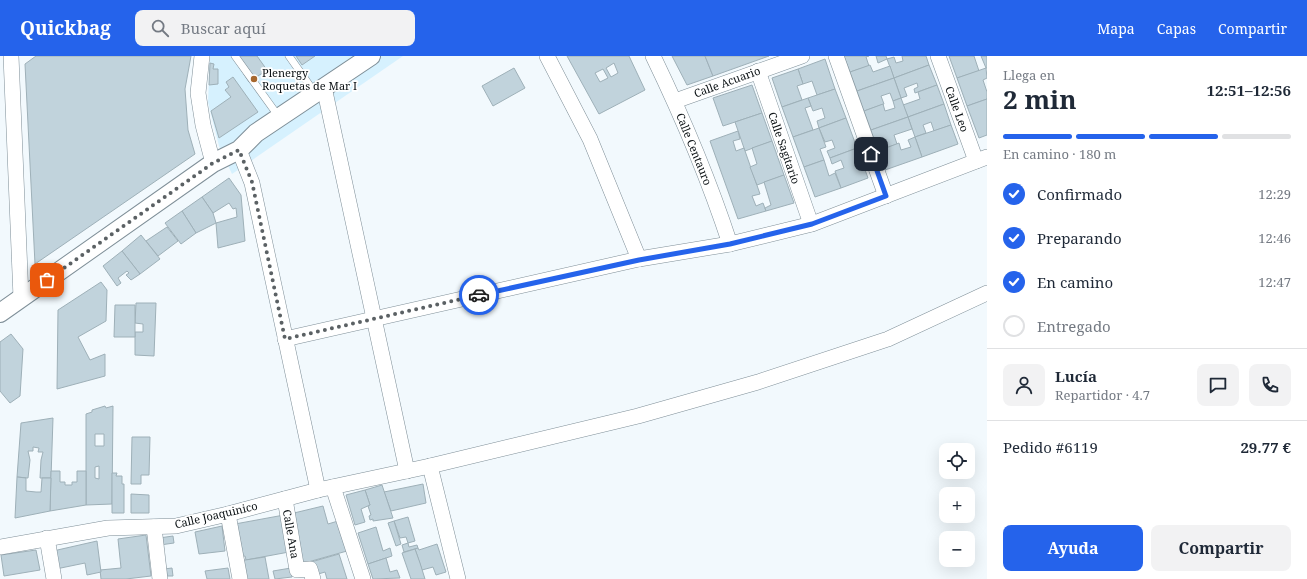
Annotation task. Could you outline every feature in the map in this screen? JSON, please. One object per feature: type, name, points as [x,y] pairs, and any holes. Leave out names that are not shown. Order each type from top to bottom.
[{"type":"street","points":[[11,56],[21,298]]},
{"type":"street","points":[[202,56],[198,93],[203,125],[213,163]]},
{"type":"street","points":[[0,313],[213,163],[239,150],[256,133],[371,56]]},
{"type":"street","points":[[547,56],[590,139],[639,260]]},
{"type":"street","name":"Calle Centauro","points":[[653,56],[675,101],[722,219],[730,244]]},
{"type":"street","name":"Calle Acuario","points":[[675,101],[802,56]]},
{"type":"street","points":[[836,56],[886,196]]},
{"type":"street","name":"Calle Leo","points":[[938,56],[981,159]]},
{"type":"street","name":"Calle Sagitario","points":[[758,71],[811,224]]},
{"type":"street","points":[[320,90],[374,319],[407,471]]},
{"type":"street","points":[[239,150],[252,182],[318,490]]},
{"type":"street","points":[[285,339],[639,260],[730,244],[811,224],[981,159]]},
{"type":"street","name":"Calle Joaquinico","points":[[0,547],[108,528],[176,526],[318,490],[430,466],[638,416],[758,382],[888,339],[987,293]]},
{"type":"street","points":[[430,466],[458,579]]},
{"type":"street","points":[[333,487],[364,579]]},
{"type":"street","name":"Calle Ana","points":[[285,499],[297,570],[310,568],[313,579]]},
{"type":"street","points":[[228,514],[240,579]]},
{"type":"street","points":[[154,527],[160,579]]},
{"type":"street","points":[[47,538],[54,579]]},
{"type":"lane","points":[[235,56],[279,118]]},
{"type":"lane","points":[[288,56],[320,90]]},
{"type":"shaded area","points":[[210,56],[403,56],[232,174],[219,146],[208,102]]},
{"type":"building","points":[[36,56],[191,56],[185,89],[188,130],[195,154],[35,264],[25,64]]},
{"type":"building","points":[[232,56],[257,56],[267,70],[249,82]]},
{"type":"building","points":[[296,56],[315,56],[302,65]]},
{"type":"building","points":[[567,56],[629,56],[645,90],[599,114]],"holes":[[[614,63],[618,73],[611,77],[606,68]],[[603,69],[608,78],[600,82],[595,73]]]},
{"type":"building","points":[[672,56],[705,56],[713,76],[687,85]]},
{"type":"building","points":[[705,56],[769,56],[713,76]]},
{"type":"building","points":[[844,56],[869,56],[866,57],[869,66],[850,72]]},
{"type":"building","points":[[876,56],[886,56],[887,59],[878,63]]},
{"type":"building","points":[[902,56],[926,56],[929,65],[894,78],[887,59],[894,57],[896,63],[903,61]]},
{"type":"building","points":[[949,56],[974,56],[979,71],[957,78]]},
{"type":"building","points":[[981,56],[987,56],[987,68],[986,68]]},
{"type":"building","points":[[825,59],[835,89],[817,95],[812,81],[803,84],[798,69]]},
{"type":"building","points":[[210,63],[214,64],[213,69],[218,69],[218,84],[209,85]]},
{"type":"building","points":[[870,65],[873,72],[890,66],[894,78],[857,91],[850,72]]},
{"type":"building","points":[[929,65],[937,85],[915,93],[914,89],[918,87],[917,83],[904,88],[907,96],[901,98],[894,78]]},
{"type":"building","points":[[514,68],[525,88],[493,106],[482,86]]},
{"type":"building","points":[[986,68],[987,78],[983,80],[987,92],[987,99],[967,106],[957,78]]},
{"type":"building","points":[[798,69],[803,84],[797,86],[802,100],[782,107],[772,78]]},
{"type":"building","points":[[233,77],[258,112],[219,138],[211,111],[231,97],[225,90],[229,87],[226,82]]},
{"type":"building","points":[[894,78],[901,98],[893,101],[890,93],[881,96],[884,104],[864,111],[857,91]]},
{"type":"building","points":[[752,85],[762,113],[723,126],[713,98]]},
{"type":"building","points":[[937,85],[944,104],[908,117],[903,105],[920,99],[918,92]]},
{"type":"building","points":[[835,89],[846,118],[819,128],[817,121],[825,118],[822,108],[813,111],[808,98]]},
{"type":"building","points":[[808,98],[811,106],[805,108],[813,130],[793,137],[782,107]]},
{"type":"building","points":[[901,98],[908,117],[871,130],[864,111],[883,104],[885,111],[895,108],[893,101]]},
{"type":"building","points":[[987,99],[987,135],[979,138],[967,106]]},
{"type":"building","points":[[944,104],[951,125],[934,131],[931,122],[923,125],[926,133],[915,137],[908,117]]},
{"type":"building","points":[[762,113],[772,141],[745,151],[735,122]]},
{"type":"building","points":[[908,117],[912,129],[894,135],[897,144],[878,151],[871,130]]},
{"type":"building","points":[[846,118],[857,148],[830,158],[827,151],[835,148],[832,140],[825,142],[819,128]]},
{"type":"building","points":[[951,125],[958,144],[922,157],[915,137]]},
{"type":"building","points":[[819,128],[826,147],[820,149],[824,160],[804,167],[793,137]]},
{"type":"building","points":[[738,131],[740,139],[733,141],[736,151],[744,148],[760,194],[752,196],[756,206],[763,203],[766,211],[738,219],[710,141]]},
{"type":"building","points":[[915,137],[922,157],[885,170],[878,151],[899,143],[901,150],[911,147],[908,140]]},
{"type":"building","points":[[772,141],[784,175],[757,185],[750,167],[757,164],[752,148]]},
{"type":"building","points":[[857,148],[868,178],[841,188],[835,171],[844,168],[841,160],[832,164],[830,158]]},
{"type":"building","points":[[824,160],[829,176],[835,173],[841,188],[815,197],[804,167]]},
{"type":"building","points":[[784,175],[794,203],[766,211],[765,208],[771,205],[764,182]]},
{"type":"building","points":[[229,178],[241,195],[245,241],[218,248],[216,223],[237,217],[236,208],[233,209],[229,203],[213,213],[202,197]]},
{"type":"building","points":[[202,197],[213,213],[216,223],[196,233],[182,211]]},
{"type":"building","points":[[182,211],[196,233],[181,244],[165,223]]},
{"type":"building","points":[[167,227],[178,241],[158,256],[146,241]]},
{"type":"building","points":[[141,235],[160,259],[140,274],[122,251]]},
{"type":"building","points":[[122,251],[140,274],[131,280],[126,275],[129,273],[127,271],[118,278],[121,283],[117,286],[103,266]]},
{"type":"building","points":[[101,282],[107,290],[106,321],[78,337],[90,360],[105,354],[105,376],[57,389],[58,310]]},
{"type":"building","points":[[136,303],[156,303],[154,356],[135,355],[135,332],[143,332],[143,324],[135,323]]},
{"type":"building","points":[[115,305],[135,305],[135,337],[114,337]]},
{"type":"building","points":[[11,334],[23,349],[20,396],[10,403],[0,391],[0,342]]},
{"type":"building","points":[[105,406],[106,408],[113,406],[112,504],[86,505],[86,414],[92,412],[92,410]],"holes":[[[95,434],[104,434],[104,446],[95,446]],[[99,466],[99,479],[95,478],[95,467]]]},
{"type":"building","points":[[53,418],[51,478],[40,478],[43,452],[38,452],[39,448],[33,447],[33,451],[28,451],[30,460],[28,478],[17,477],[21,423]]},
{"type":"building","points":[[132,437],[150,437],[149,475],[141,475],[141,484],[131,484]]},
{"type":"building","points":[[51,471],[60,471],[60,482],[65,482],[65,485],[72,485],[72,482],[77,482],[77,471],[86,471],[86,505],[50,511]]},
{"type":"building","points":[[112,473],[117,473],[116,476],[122,476],[122,484],[124,484],[124,513],[112,513]]},
{"type":"building","points":[[17,477],[26,478],[26,491],[36,492],[41,492],[42,478],[51,478],[50,511],[15,518]]},
{"type":"building","points":[[423,484],[426,503],[391,511],[384,492]]},
{"type":"building","points":[[382,485],[393,518],[373,521],[373,519],[370,520],[369,516],[371,515],[368,506],[370,505],[365,490]]},
{"type":"building","points":[[365,490],[370,505],[361,509],[365,522],[355,525],[346,495]]},
{"type":"building","points":[[131,494],[149,495],[149,513],[131,513]]},
{"type":"building","points":[[323,506],[328,524],[338,521],[347,551],[301,564],[294,513]]},
{"type":"building","points":[[284,515],[289,552],[246,560],[245,556],[238,557],[235,524]]},
{"type":"building","points":[[408,517],[415,541],[408,543],[406,537],[400,538],[394,521]]},
{"type":"building","points":[[394,521],[401,544],[396,546],[388,523]]},
{"type":"building","points":[[222,526],[225,551],[199,554],[195,532]]},
{"type":"building","points":[[376,527],[383,551],[390,548],[392,556],[368,564],[358,533]]},
{"type":"building","points":[[146,535],[151,576],[126,579],[101,579],[100,570],[121,568],[118,539]]},
{"type":"building","points":[[173,536],[174,543],[160,545],[159,538]]},
{"type":"building","points":[[97,541],[101,572],[87,575],[85,563],[56,569],[53,551]]},
{"type":"building","points":[[408,543],[409,547],[417,545],[418,548],[404,552],[402,545]]},
{"type":"building","points":[[437,544],[446,572],[436,575],[433,567],[422,570],[415,549],[418,548],[419,550]]},
{"type":"building","points":[[415,549],[425,579],[411,579],[402,553]]},
{"type":"building","points":[[36,550],[40,570],[4,576],[1,555]]},
{"type":"building","points":[[339,554],[347,579],[327,579],[325,572],[315,575],[311,562]]},
{"type":"building","points":[[265,557],[269,579],[242,579],[239,561]]},
{"type":"building","points":[[386,558],[390,572],[397,570],[400,578],[373,579],[368,564]]},
{"type":"building","points":[[172,568],[173,576],[166,576],[164,569]]},
{"type":"building","points":[[228,568],[230,579],[207,579],[205,571]]},
{"type":"building","points":[[291,568],[292,577],[275,579],[273,571]]},
{"type":"way so far","points":[[47,280],[213,163],[239,150],[252,182],[285,339],[479,295]]},
{"type":"place","name":"Plenergy Roquetas de Mar I","points":[[254,79]]},
{"type":"route","points":[[479,295],[639,260],[730,244],[812,224],[886,196],[871,154]]}]
